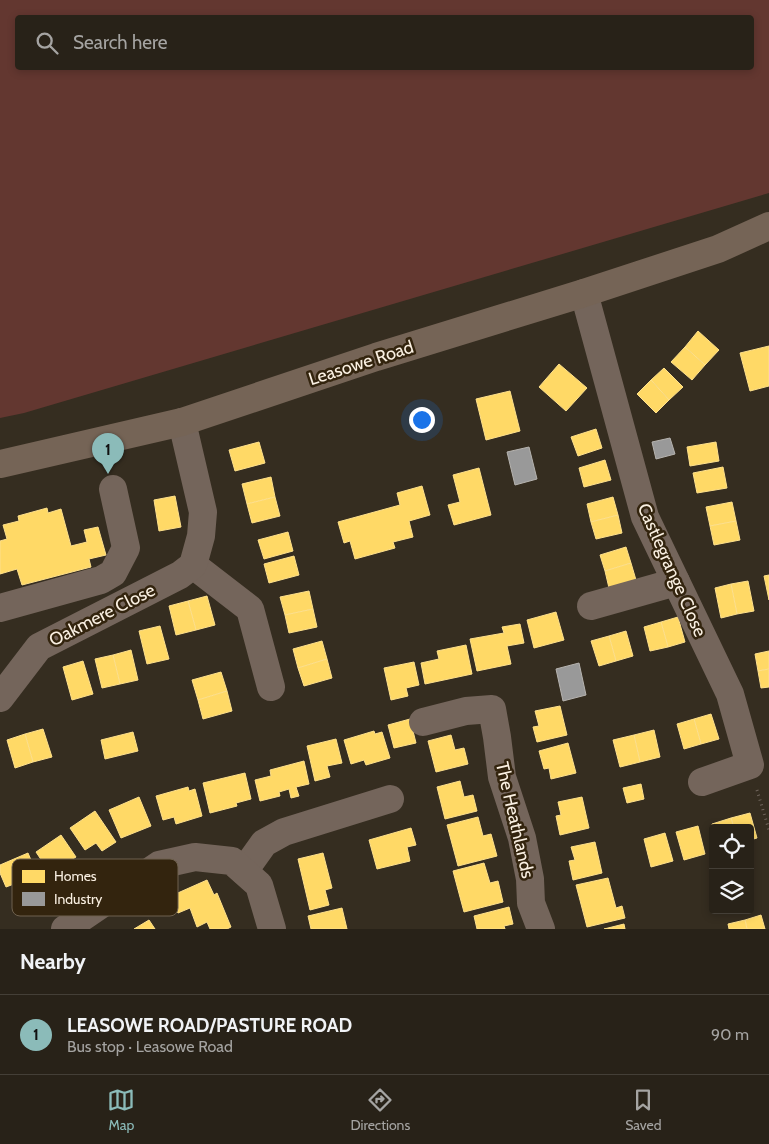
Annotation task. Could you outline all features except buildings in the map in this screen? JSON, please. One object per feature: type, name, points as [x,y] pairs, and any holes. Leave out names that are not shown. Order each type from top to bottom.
[{"type":"main road","name":"Leasowe Road","points":[[718,249],[769,226]]},
{"type":"main road","name":"Leasowe Road","points":[[0,464],[182,422],[376,357],[584,293],[718,249],[769,238]]},
{"type":"street","name":"Castlegrange Close","points":[[584,293],[645,517],[730,694],[750,765]]},
{"type":"street","points":[[182,422],[203,512],[201,536],[193,565],[250,609],[271,687]]},
{"type":"street","points":[[0,608],[101,580],[113,573],[126,548],[113,489]]},
{"type":"street","name":"Oakmere Close","points":[[0,698],[39,647],[180,576],[193,565]]},
{"type":"street","points":[[591,606],[676,582]]},
{"type":"street","name":"The Heathlands","points":[[423,722],[466,711],[492,709],[502,776],[522,838],[530,879],[531,903],[541,929]]},
{"type":"street","points":[[702,782],[750,765]]},
{"type":"street","points":[[244,871],[264,843],[284,832],[390,799]]},
{"type":"street","points":[[178,861],[196,857],[232,861],[259,885],[272,929]]},
{"type":"street","points":[[65,929],[84,916]]},
{"type":"path","points":[[750,765],[768,821],[769,830]]},
{"type":"shaded area","points":[[0,0],[769,0],[769,193],[24,413],[0,418]]},
{"type":"place","name":"LEASOWE ROAD/PASTURE ROAD","points":[[108,474]]}]
